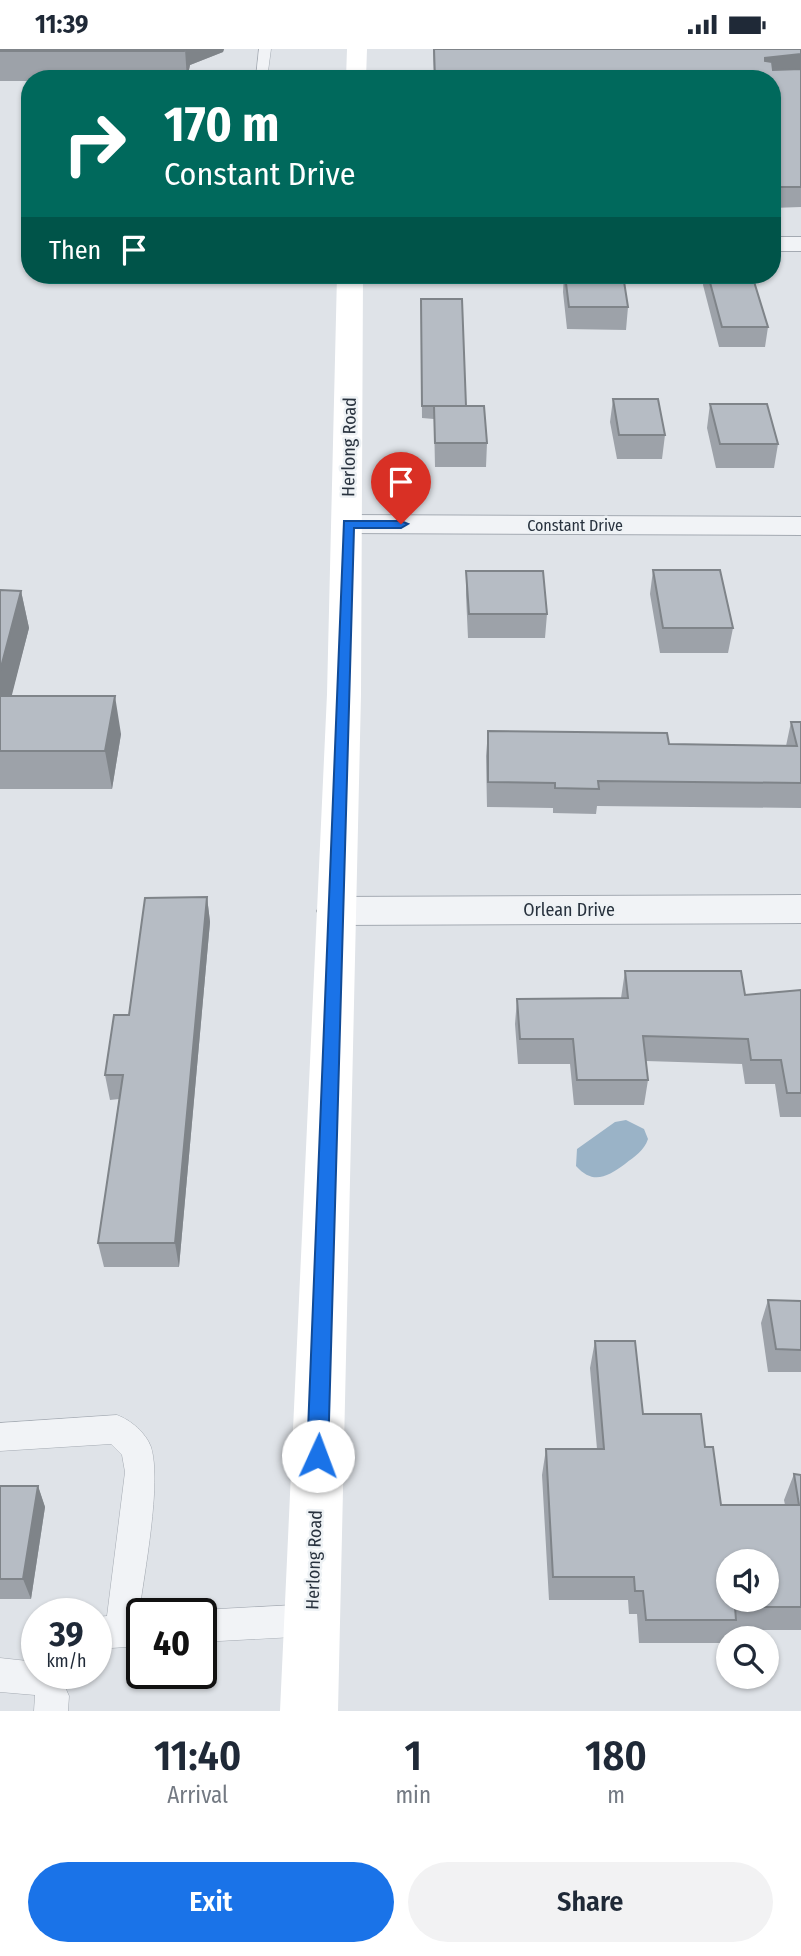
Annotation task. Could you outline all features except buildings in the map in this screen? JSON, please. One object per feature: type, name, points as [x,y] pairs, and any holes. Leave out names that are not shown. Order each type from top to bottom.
[{"type":"street","points":[[356,70],[357,49]]},
{"type":"street","points":[[781,244],[801,244]]},
{"type":"street","name":"Herlong Road","points":[[309,1711],[337,911],[348,524],[350,284]]},
{"type":"street","name":"Constant Drive","points":[[348,524],[801,526]]},
{"type":"street","name":"Orlean Drive","points":[[337,911],[801,909]]},
{"type":"lane","points":[[263,70],[265,49]]},
{"type":"lane","points":[[0,1437],[117,1430],[136,1448],[140,1472],[120,1631]]},
{"type":"lane","points":[[217,1625],[312,1619]]},
{"type":"lane","points":[[0,1675],[21,1681]]},
{"type":"water","points":[[626,1120],[644,1129],[648,1139],[639,1153],[618,1169],[600,1177],[588,1176],[582,1172],[576,1166],[577,1149],[615,1122]]},
{"type":"route","points":[[318,1456],[348,524],[401,524]]}]
